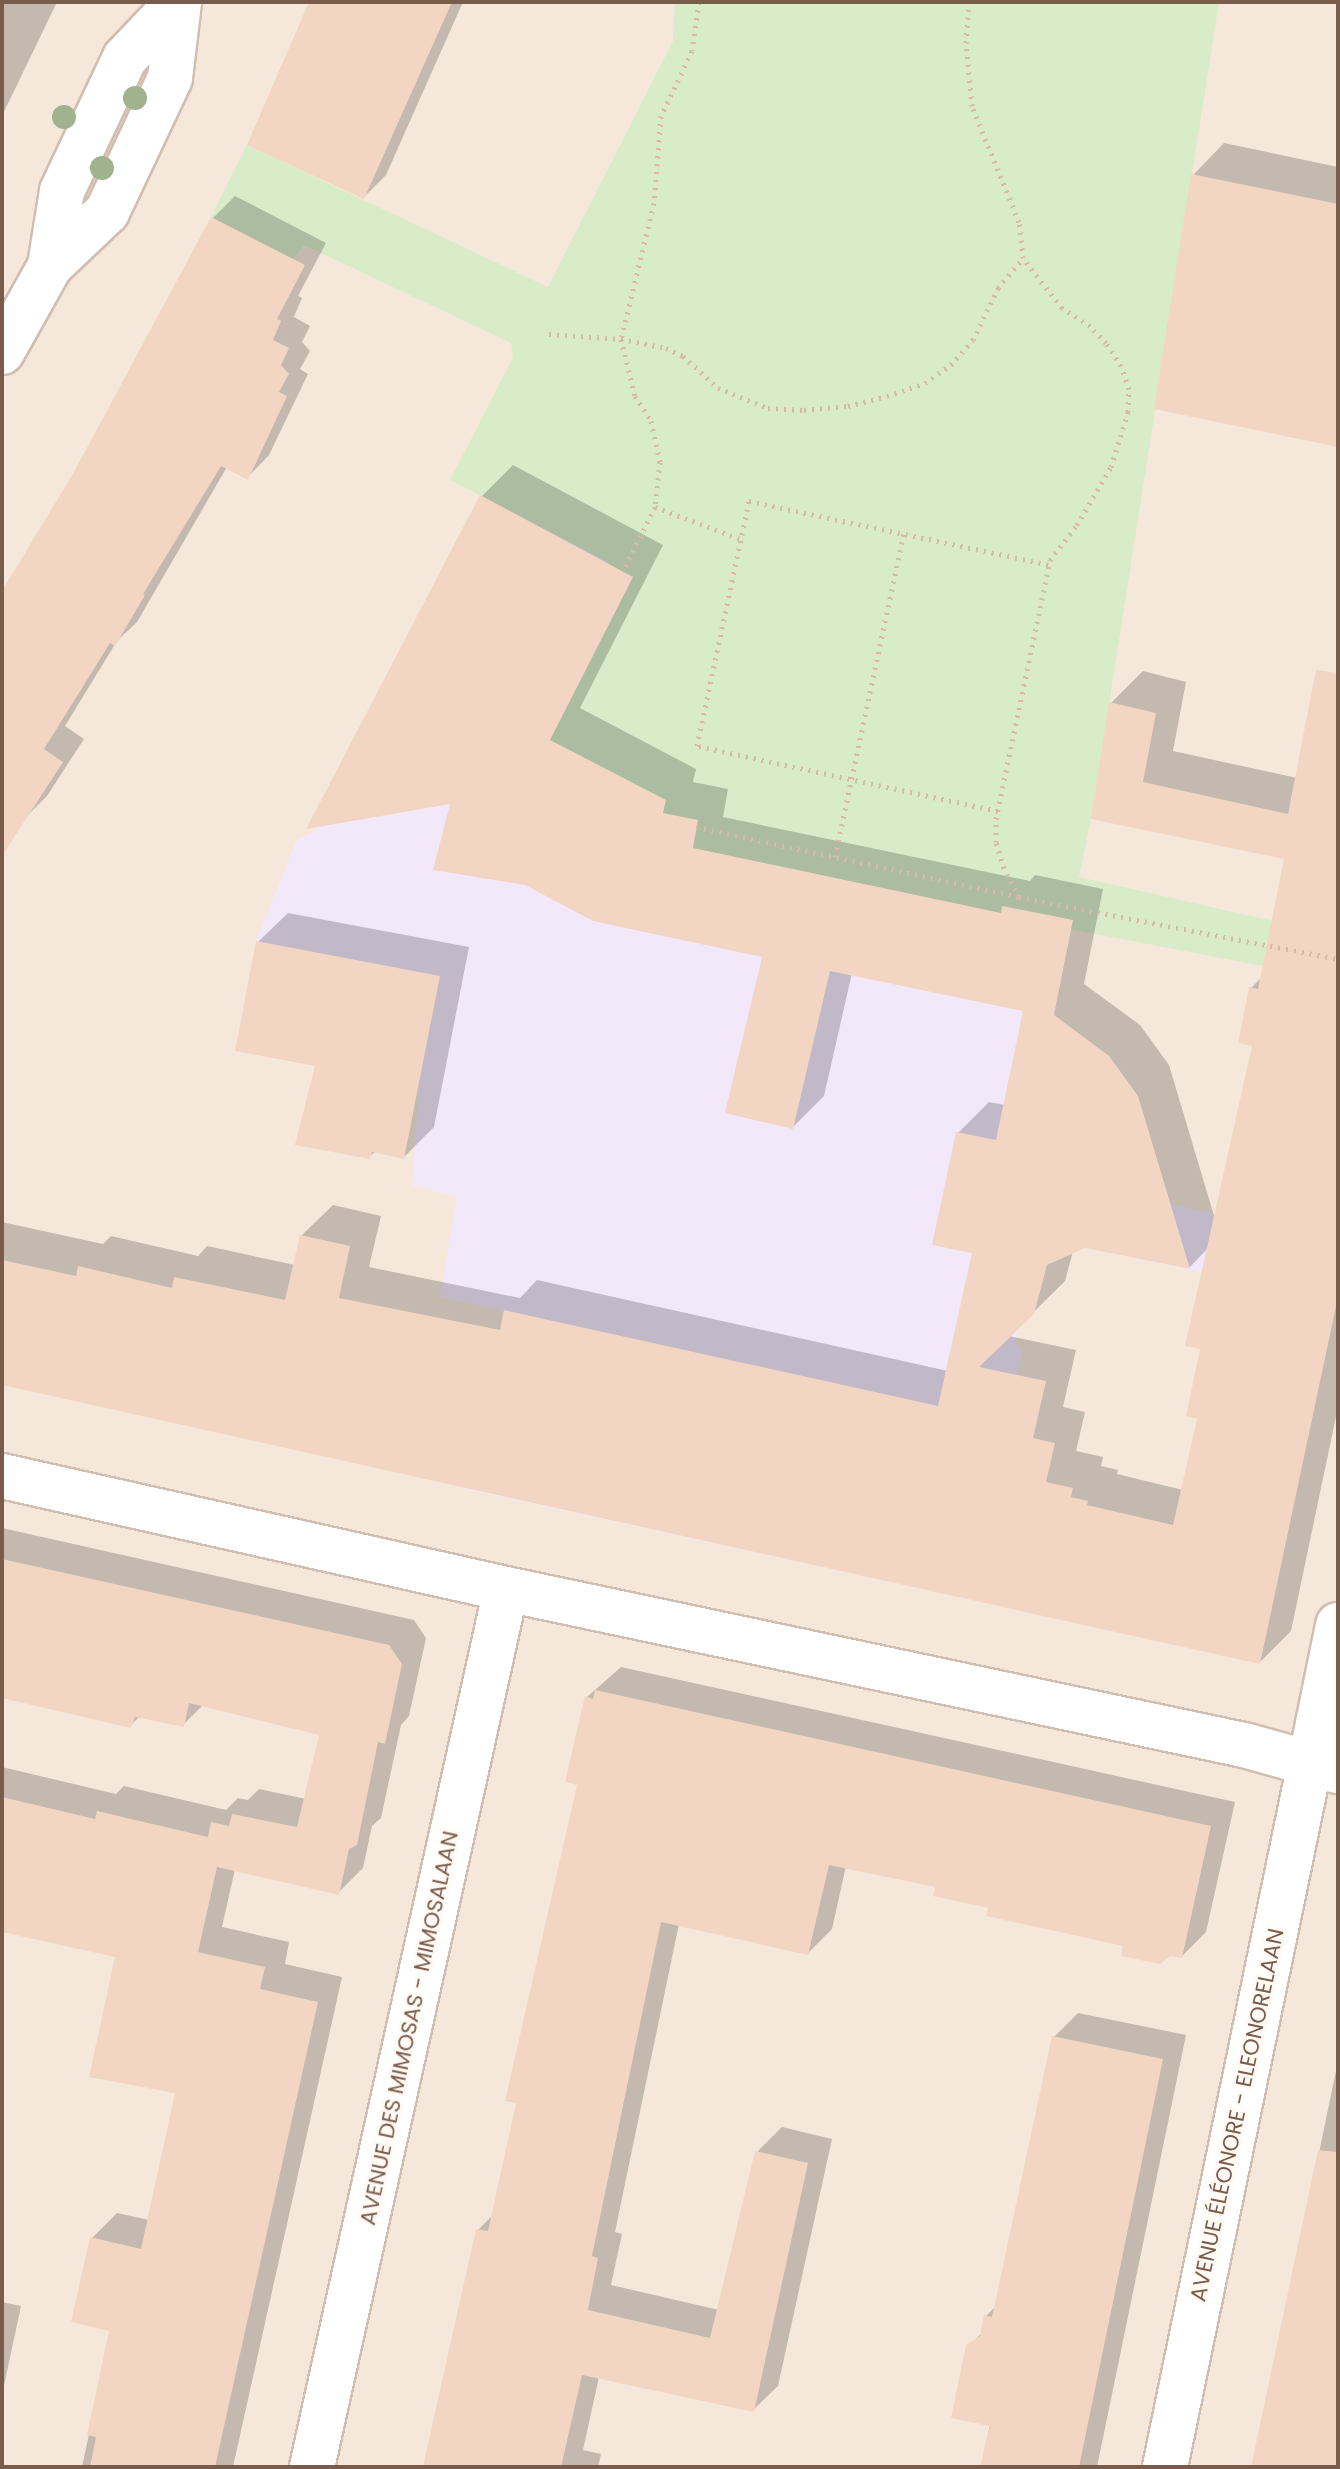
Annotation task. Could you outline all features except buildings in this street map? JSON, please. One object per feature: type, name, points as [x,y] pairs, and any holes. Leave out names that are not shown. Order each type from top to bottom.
[{"type":"street","points":[[2,352],[50,266],[107,212],[170,78],[178,2]]},
{"type":"street","points":[[2,1476],[506,1589],[1244,1745],[1324,1767]]},
{"type":"street","name":"AVENUE DES MIMOSAS - MIMOSALAAN","points":[[312,2467],[506,1589]]},
{"type":"street","name":"AVENUE ÉLÉONORE - ELEONORELAAN","points":[[1165,2467],[1324,1767],[1338,1625]]},
{"type":"path","points":[[623,571],[655,507],[660,462],[651,421],[635,396],[621,339],[654,203],[661,116],[692,51],[699,2]]},
{"type":"path","points":[[969,2],[966,43],[972,106],[1019,222],[1023,258],[1062,308],[1090,326],[1106,343],[1121,366],[1129,389],[1128,412],[1111,467],[1049,565],[998,811],[996,842],[1004,868],[1019,897]]},
{"type":"path","points":[[549,334],[621,339],[666,348],[683,356],[718,388],[768,408],[848,406],[925,383],[951,365],[973,340],[998,288],[1023,258]]},
{"type":"path","points":[[998,811],[697,746],[749,501],[1049,565]]},
{"type":"path","points":[[655,507],[740,539]]},
{"type":"path","points":[[835,857],[904,532]]},
{"type":"path","points":[[696,827],[1019,897],[1338,959]]},
{"type":"shaded area","points":[[2,2],[1338,2],[1338,2467],[2,2467]]},
{"type":"shaded area","points":[[480,495],[608,562],[629,835],[969,906],[968,909],[1002,906],[1071,920],[1054,1016],[1109,1056],[1125,1077],[1122,1079],[1127,1085],[1130,1083],[1146,1122],[1141,1122],[1164,1203],[1338,1240],[1337,1301],[1077,1246],[1073,1253],[1060,1259],[1033,1266],[1037,1308],[1031,1318],[1020,1321],[1014,1345],[1023,1348],[1017,1374],[1046,1381],[1000,1606],[462,1488],[504,1311],[440,1297],[457,1197],[412,1185],[419,1086],[235,1051],[256,941],[297,840],[318,830],[309,823]]},
{"type":"green space","points":[[675,2],[1219,2],[1091,819],[1079,877],[1278,922],[1268,967],[1069,929],[1070,919],[1003,906],[1001,915],[968,909],[968,906],[629,835],[507,752],[608,562],[450,480],[513,358],[511,343],[304,245],[293,259],[210,219],[247,145],[548,287],[673,41]]}]
